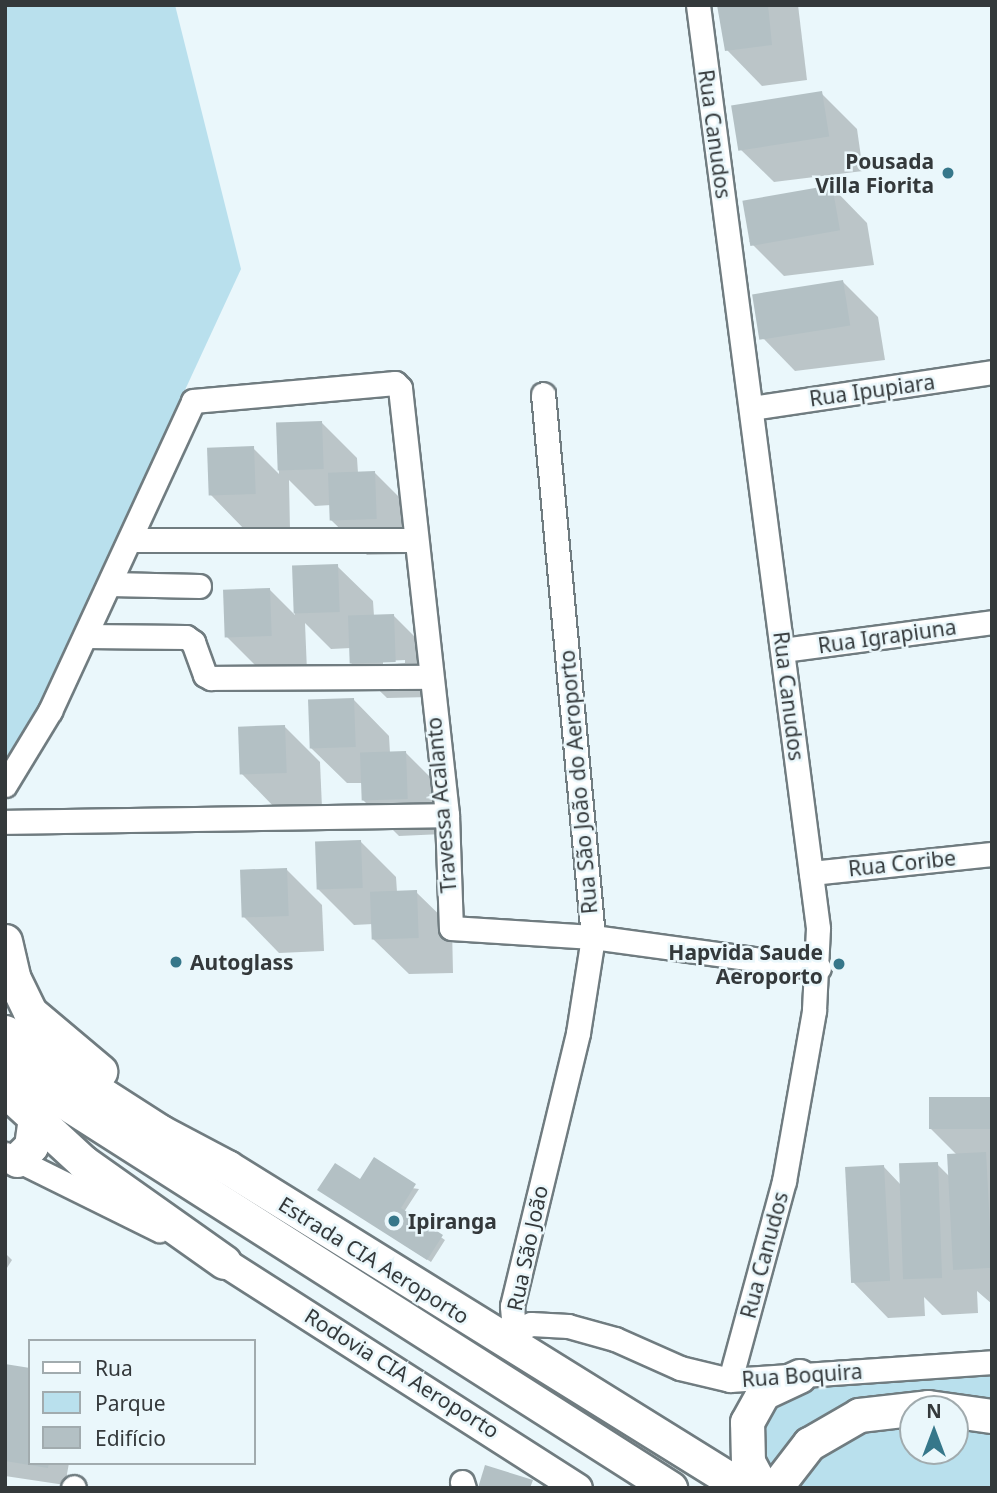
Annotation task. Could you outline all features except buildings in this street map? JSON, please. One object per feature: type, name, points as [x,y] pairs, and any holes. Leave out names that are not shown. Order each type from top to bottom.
[{"type":"highway","points":[[5,941],[21,997],[40,1024],[227,1167]]},
{"type":"highway","name":"Estrada CIA Aeroporto","points":[[5,1032],[161,1132],[227,1167],[507,1335],[744,1488]]},
{"type":"highway","name":"Estrada CIA Aeroporto","points":[[5,1065],[670,1488]]},
{"type":"highway","points":[[5,1090],[83,1162],[224,1262]]},
{"type":"highway","points":[[11,1157],[31,1146],[35,1118]]},
{"type":"highway","points":[[762,1488],[748,1462],[747,1422],[763,1393],[799,1376]]},
{"type":"highway","points":[[775,1488],[809,1444],[844,1420],[877,1411],[952,1407],[992,1416]]},
{"type":"main road","name":"Rodovia CIA Aeroporto","points":[[224,1262],[578,1488]]},
{"type":"street","name":"Rua Canudos","points":[[698,5],[783,650],[811,873],[819,968],[808,1055],[784,1181],[730,1380]]},
{"type":"street","name":"Rua Ipupiara","points":[[752,408],[992,372]]},
{"type":"street","name":"Travessa Acalanto","points":[[5,785],[50,711],[193,401],[395,383],[400,388],[429,677],[447,815],[451,928],[593,937]]},
{"type":"street","name":"Rua São João do Aeroporto","points":[[544,394],[593,937],[590,978],[545,1165]]},
{"type":"street","points":[[130,540],[414,540]]},
{"type":"street","points":[[110,584],[199,586]]},
{"type":"street","name":"Rua Igrapiuna","points":[[783,650],[992,622]]},
{"type":"street","points":[[86,636],[186,637],[193,642],[205,675],[211,678],[429,677]]},
{"type":"street","points":[[5,822],[447,815]]},
{"type":"street","name":"Rua Coribe","points":[[811,873],[992,854]]},
{"type":"street","points":[[593,937],[819,968]]},
{"type":"street","points":[[11,1157],[224,1262]]},
{"type":"street","name":"Rua São João","points":[[507,1335],[545,1165]]},
{"type":"street","name":"Rua Boquira","points":[[507,1335],[547,1324],[597,1333],[680,1368],[730,1380],[992,1362]]},
{"type":"green space","points":[[5,5],[175,5],[241,269],[35,714],[5,760]]},
{"type":"green space","points":[[992,1372],[992,1403],[969,1402],[969,1395],[899,1395],[899,1400],[882,1400],[764,1481],[756,1417],[799,1385]]},
{"type":"green space","points":[[899,1421],[899,1465],[969,1465],[969,1422],[992,1427],[992,1488],[787,1488],[845,1431]]},
{"type":"place","name":"Pousada Villa Fiorita","points":[[948,173]]},
{"type":"place","name":"Autoglass","points":[[176,962]]},
{"type":"place","name":"Hapvida Saude Aeroporto","points":[[839,964]]},
{"type":"place","name":"Ipiranga","points":[[394,1221]]}]
